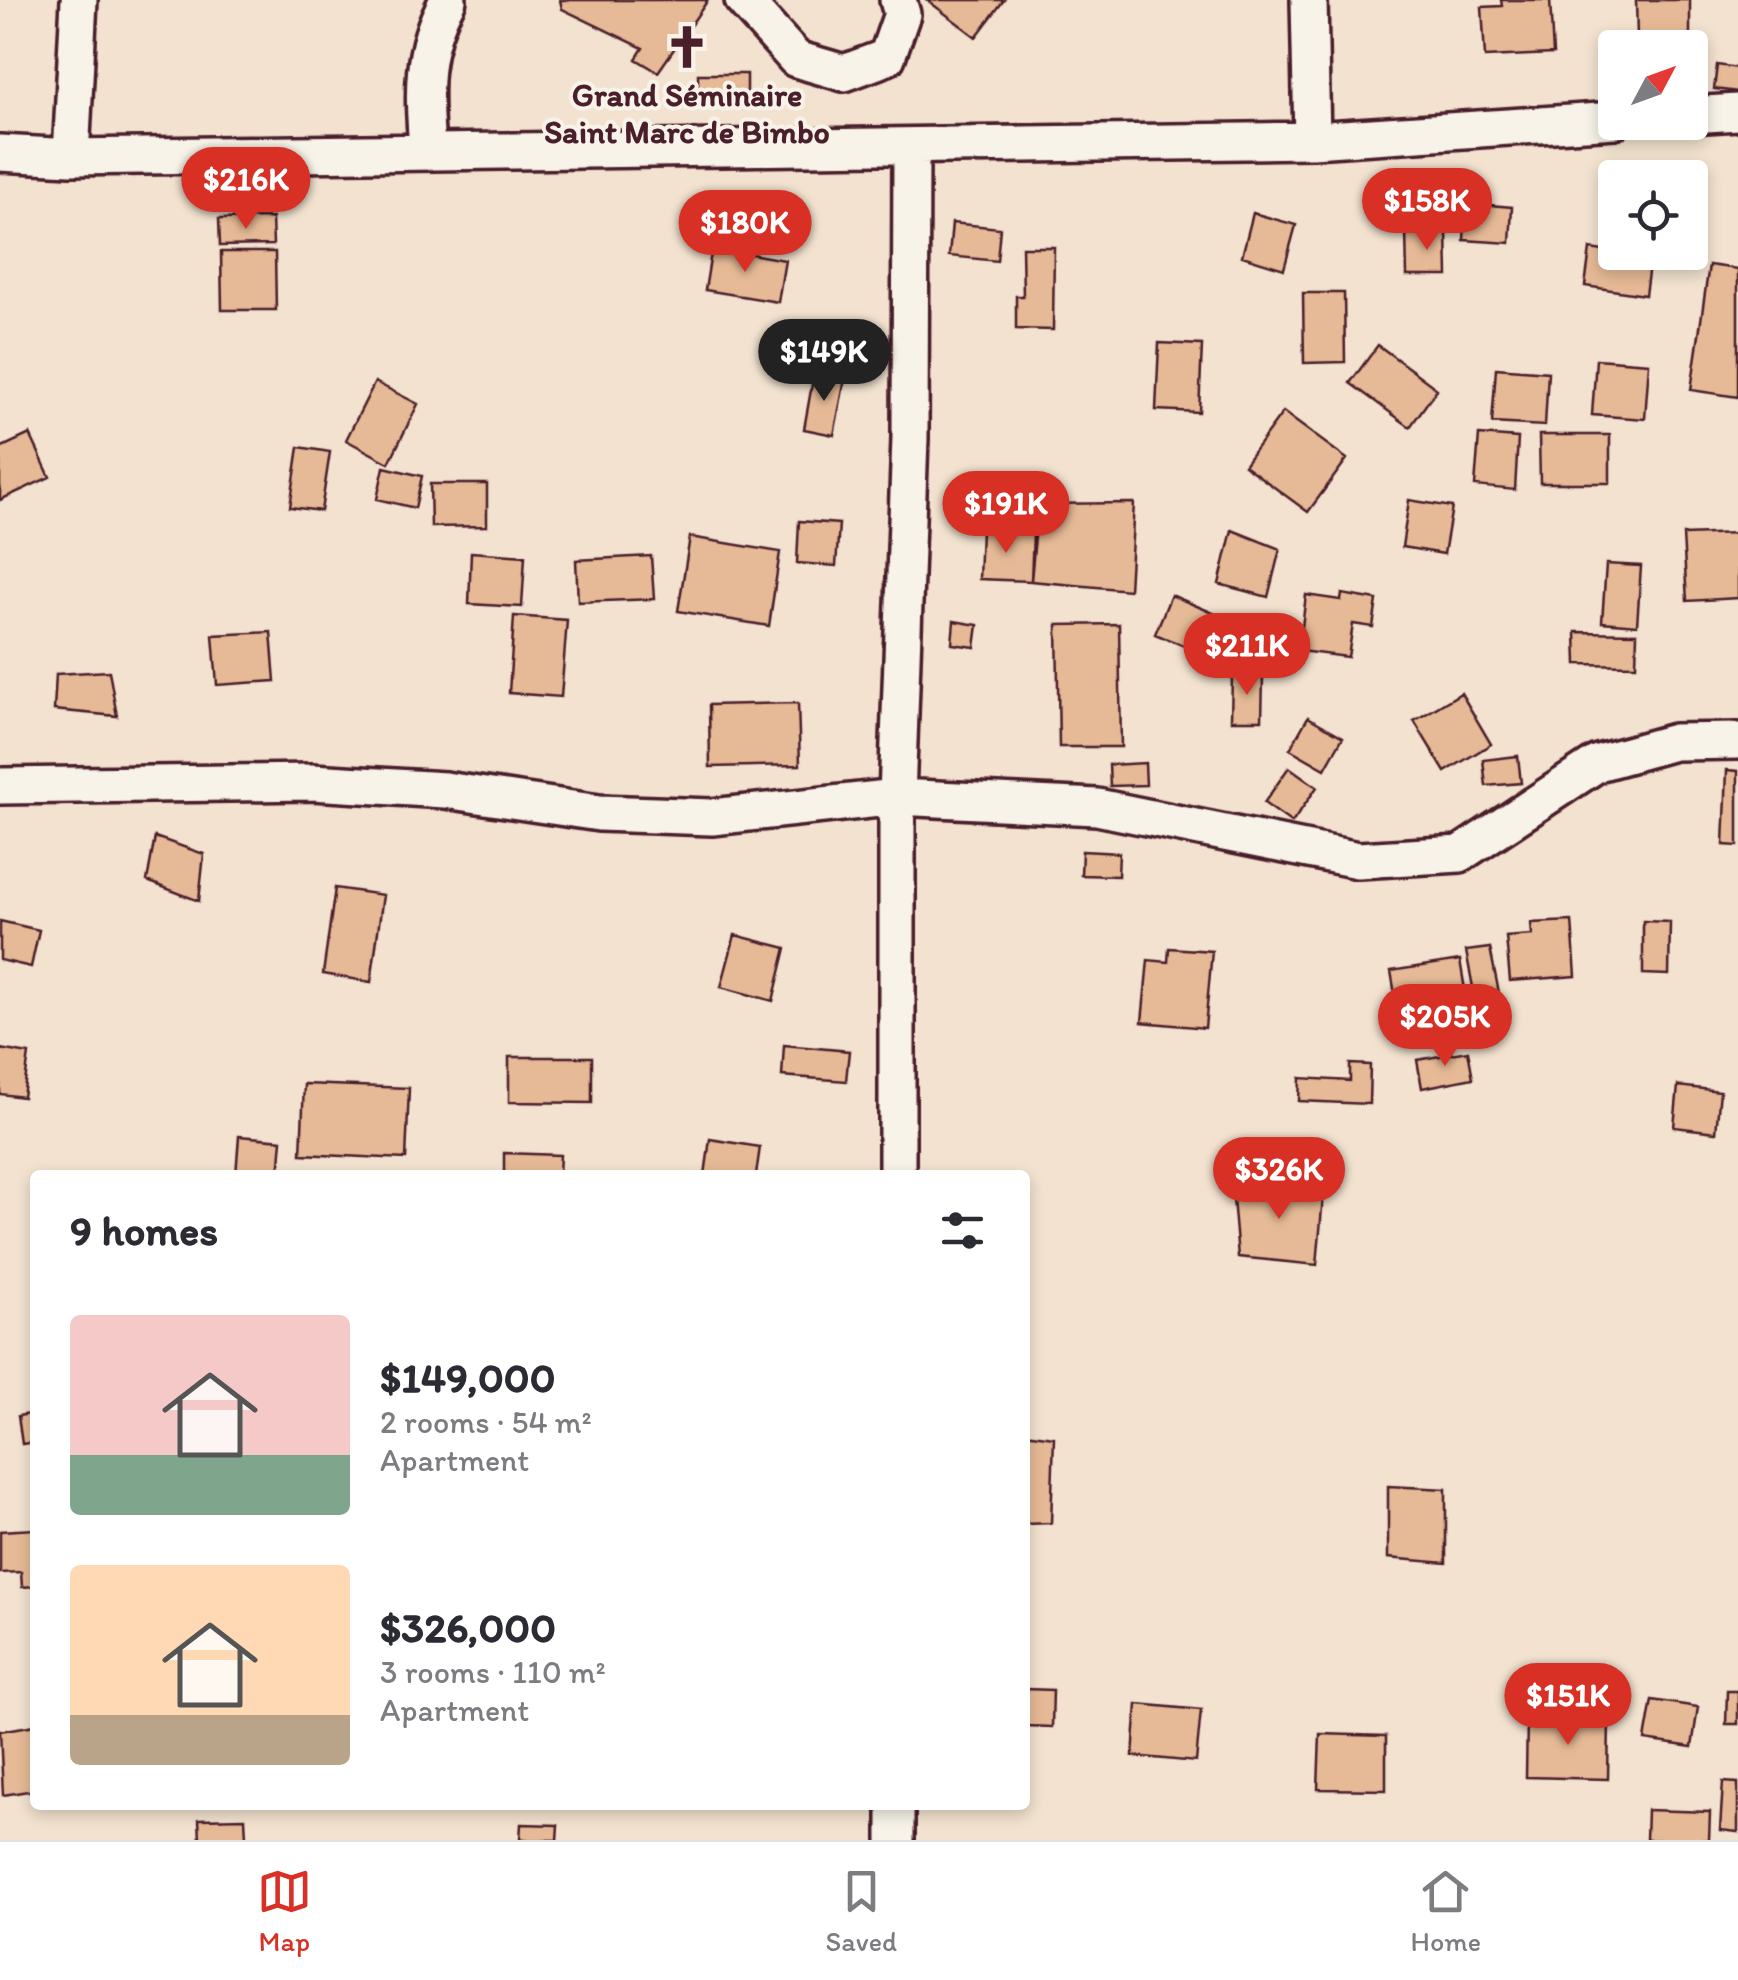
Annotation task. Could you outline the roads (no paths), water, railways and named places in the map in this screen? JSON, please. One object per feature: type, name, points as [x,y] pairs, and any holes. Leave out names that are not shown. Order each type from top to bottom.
[{"type":"street","points":[[71,157],[79,0]]},
{"type":"street","points":[[427,149],[422,72],[431,30],[448,0]]},
{"type":"street","points":[[743,0],[796,59],[844,74],[887,57],[902,14],[898,0]]},
{"type":"street","points":[[1310,0],[1312,140]]},
{"type":"street","points":[[1708,114],[1738,112]]},
{"type":"street","points":[[0,153],[71,157],[427,149],[1312,140],[1598,121]]},
{"type":"street","points":[[897,1170],[898,797],[910,438],[911,146]]},
{"type":"street","points":[[0,786],[312,782],[445,790],[599,813],[712,818],[898,797],[1097,807],[1358,860],[1460,854],[1598,763],[1674,742],[1738,741]]},
{"type":"street","points":[[896,1810],[896,1840]]},
{"type":"place","name":"Grand Séminaire Saint Marc de Bimbo","points":[[687,47]]}]
